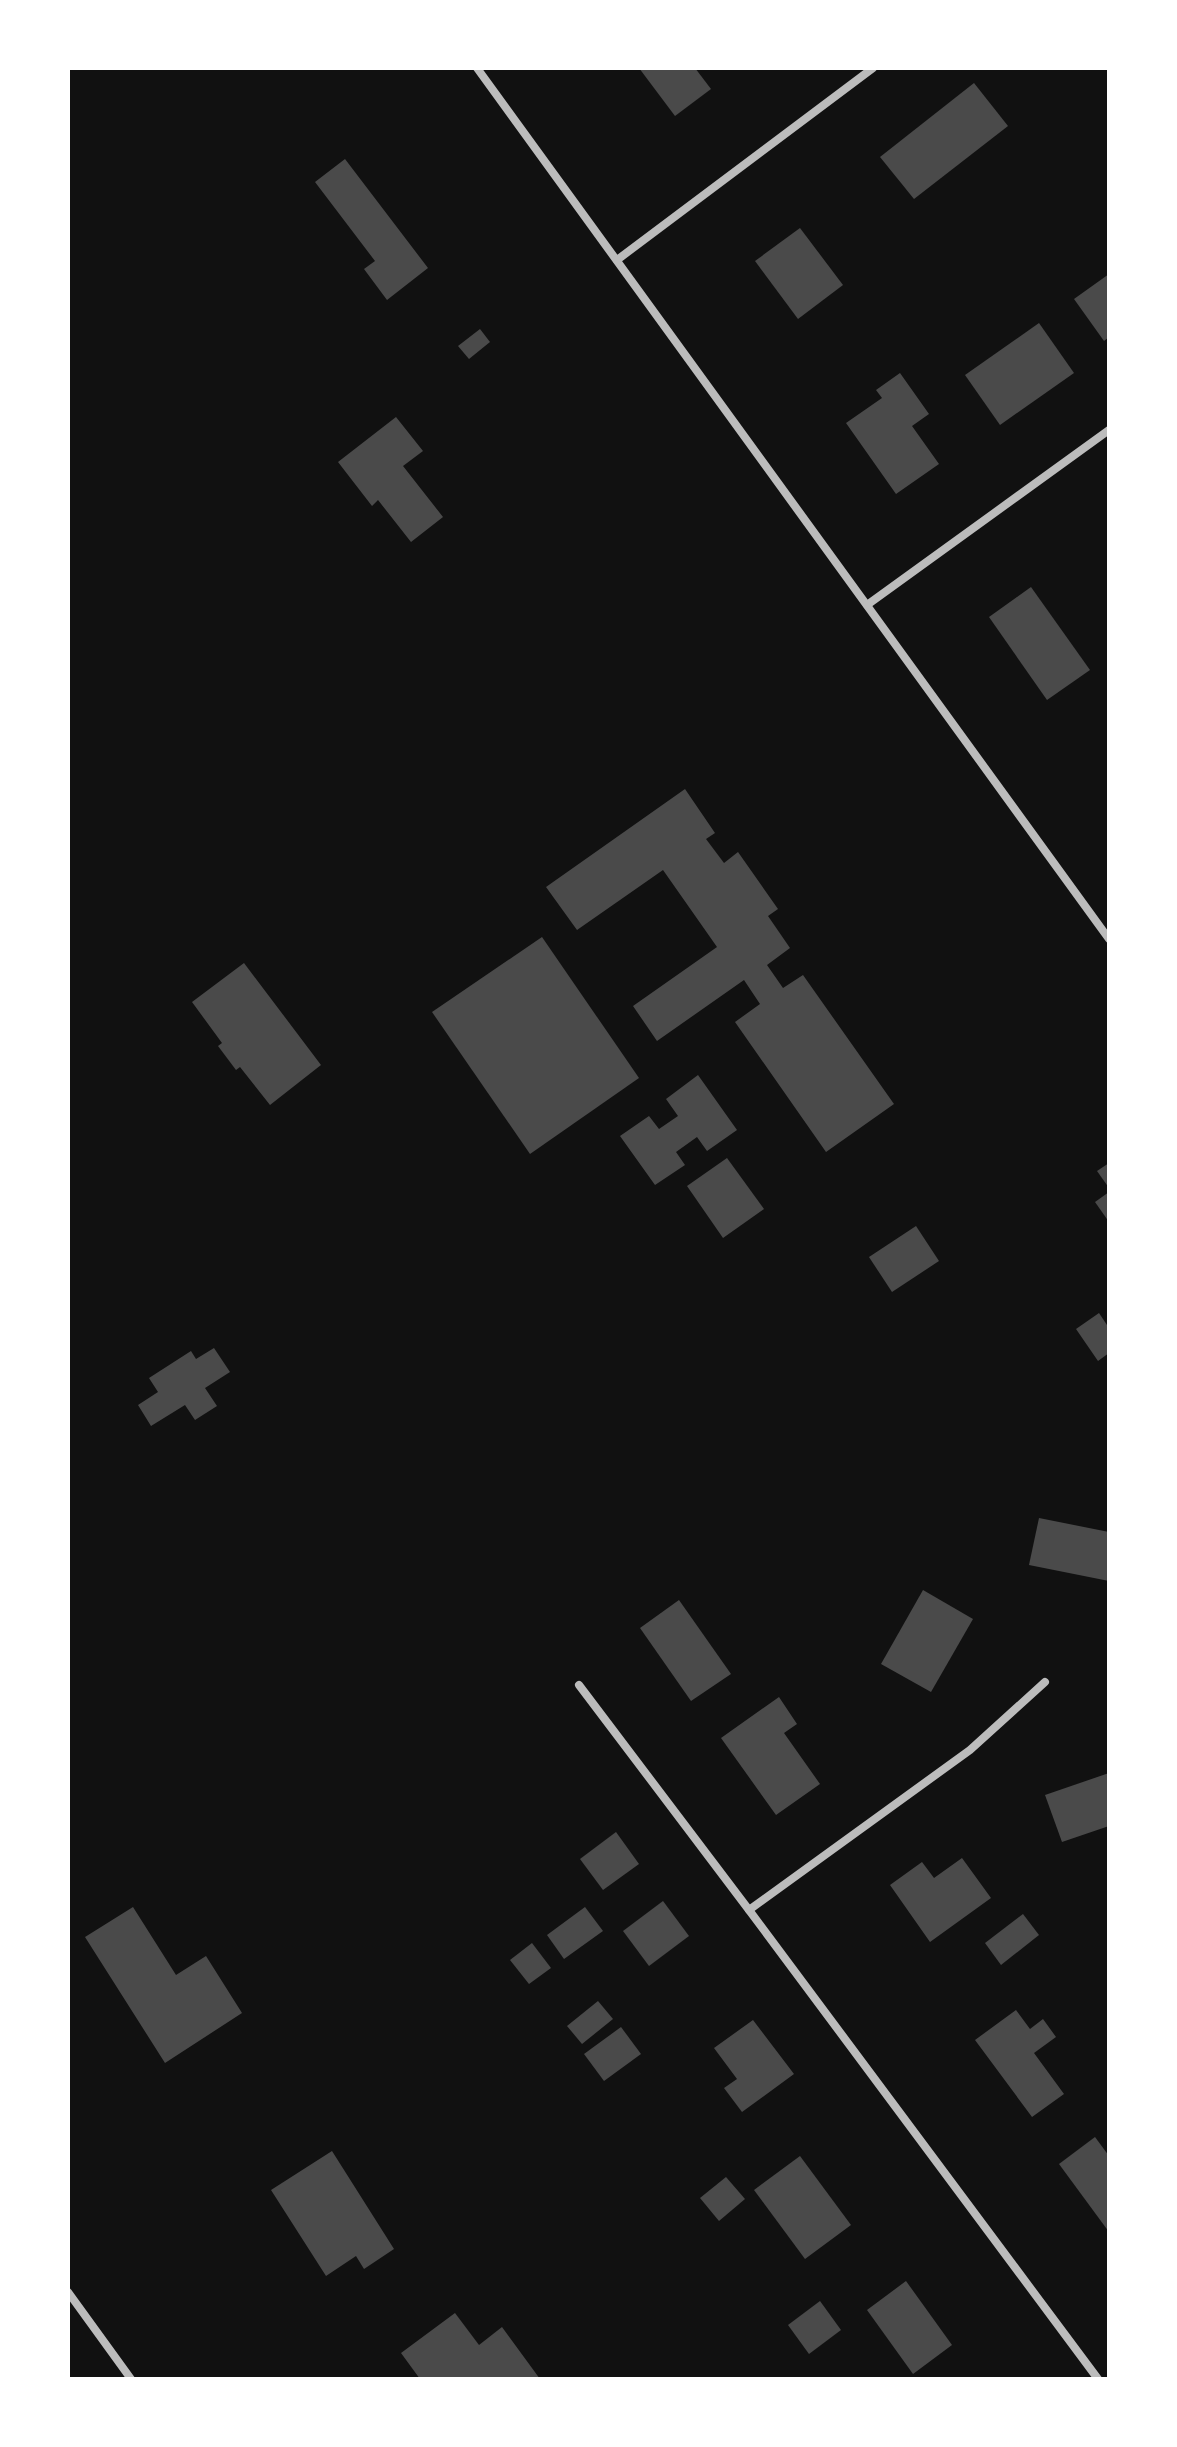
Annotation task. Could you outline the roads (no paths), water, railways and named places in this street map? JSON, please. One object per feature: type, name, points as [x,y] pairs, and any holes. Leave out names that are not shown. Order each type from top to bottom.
[{"type":"street","points":[[477,68],[1109,939]]},
{"type":"street","points":[[617,260],[873,68]]},
{"type":"street","points":[[867,605],[1109,430]]},
{"type":"street","points":[[749,1910],[970,1750],[1045,1682]]},
{"type":"street","points":[[579,1685],[1098,2379]]},
{"type":"street","points":[[68,2292],[131,2379]]}]
